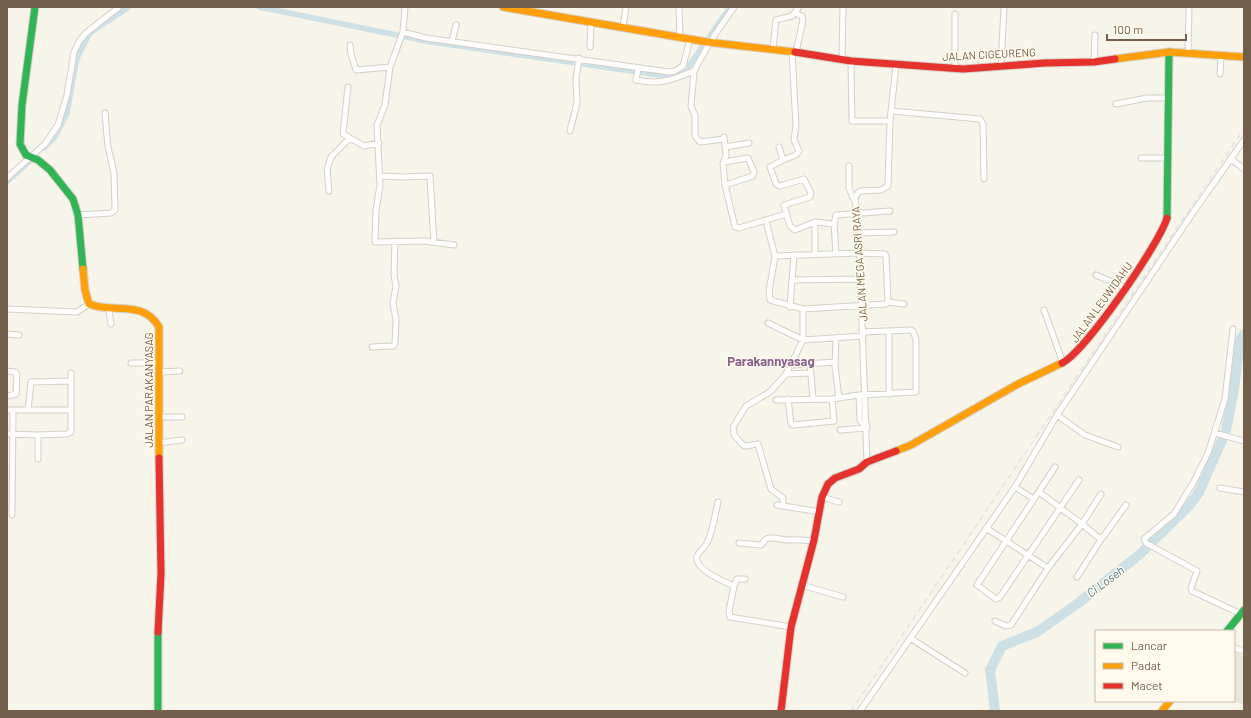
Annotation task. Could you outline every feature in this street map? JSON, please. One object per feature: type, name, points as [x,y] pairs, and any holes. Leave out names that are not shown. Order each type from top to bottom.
[{"type":"main road","points":[[35,7],[22,105],[20,140],[22,149],[50,170],[69,191],[78,216],[86,296],[89,304]]},
{"type":"main road","name":"JALAN CIGEURENG","points":[[503,7],[529,9],[591,22],[707,42],[773,48],[842,59],[896,65],[955,68],[1001,67],[1045,62],[1094,62],[1169,52],[1188,52],[1244,57]]},
{"type":"main road","name":"JALAN LEUWIDAHU","points":[[822,497],[831,480],[859,469],[867,462],[911,445],[1018,384],[1072,358],[1080,349],[1126,288],[1166,226],[1169,52]]},
{"type":"main road","name":"JALAN PARAKANYASAG","points":[[89,304],[96,307],[108,306],[137,309],[157,323],[160,339],[158,363],[158,443],[161,574],[158,632],[158,711]]},
{"type":"main road","points":[[781,711],[792,627],[820,512],[822,497]]},
{"type":"main road","points":[[1227,630],[1242,612]]},
{"type":"main road","points":[[1162,711],[1169,702]]},
{"type":"street","points":[[7,178],[33,158],[46,144],[58,125],[67,95],[74,52],[80,40],[86,33],[119,7]]},
{"type":"street","points":[[405,7],[402,34],[390,67],[385,105],[377,125],[379,143],[380,195],[376,211],[375,242],[434,242],[454,245]]},
{"type":"street","points":[[623,27],[626,7]]},
{"type":"street","points":[[679,7],[680,37]]},
{"type":"street","points":[[734,7],[714,36],[707,42],[694,72],[691,107],[695,115],[695,136],[700,142],[724,138],[725,185],[736,227],[739,228],[766,221],[786,214]]},
{"type":"street","points":[[773,48],[776,20],[790,17],[796,13],[799,7]]},
{"type":"street","points":[[842,59],[843,7]]},
{"type":"street","points":[[1001,67],[1004,7]]},
{"type":"street","points":[[1188,52],[1189,7]]},
{"type":"street","points":[[796,13],[802,16],[803,20],[794,52],[796,126],[794,140],[799,151],[796,155],[770,167],[776,184],[780,186],[804,179],[811,195],[810,197],[785,204],[784,206],[790,226],[794,230],[816,222],[834,224]]},
{"type":"street","points":[[955,14],[955,68]]},
{"type":"street","points":[[590,47],[591,22]]},
{"type":"street","points":[[452,41],[456,26]]},
{"type":"street","points":[[402,34],[637,70],[669,72],[680,69],[685,62],[690,39]]},
{"type":"street","points":[[1094,62],[1095,35]]},
{"type":"street","points":[[350,45],[356,70],[390,67]]},
{"type":"street","points":[[1220,74],[1221,55]]},
{"type":"street","points":[[570,131],[577,103],[576,80],[579,60]]},
{"type":"street","points":[[851,60],[852,121],[890,121]]},
{"type":"street","name":"JALAN MEGA ASRI RAYA","points":[[867,462],[867,426],[862,395],[863,334],[860,253],[858,213],[854,200],[860,191],[881,190],[888,186],[890,121],[896,65]]},
{"type":"street","points":[[637,70],[636,80],[652,83],[667,82],[694,72]]},
{"type":"street","points":[[348,87],[342,130],[344,136],[364,146],[379,143]]},
{"type":"street","points":[[1116,104],[1147,98],[1169,98]]},
{"type":"street","points":[[891,111],[980,119],[983,124],[984,179]]},
{"type":"street","points":[[78,216],[111,213],[115,210],[114,173],[108,147],[106,113]]},
{"type":"street","points":[[329,191],[327,167],[332,156],[349,139]]},
{"type":"street","points":[[860,711],[1015,487],[1057,415],[1244,140]]},
{"type":"street","points":[[725,147],[749,143]]},
{"type":"street","points":[[779,147],[783,160]]},
{"type":"street","points":[[724,162],[748,158],[754,172],[752,176],[725,185]]},
{"type":"street","points":[[1141,158],[1168,158]]},
{"type":"street","points":[[1231,159],[1244,169]]},
{"type":"street","points":[[849,166],[849,188],[854,200]]},
{"type":"street","points":[[380,176],[430,176],[434,242]]},
{"type":"street","points":[[836,254],[834,224],[837,214],[890,211]]},
{"type":"street","points":[[766,221],[775,256],[768,297],[774,302],[803,309],[862,306],[886,304],[888,302],[904,304]]},
{"type":"street","points":[[815,254],[816,222]]},
{"type":"street","points":[[859,233],[894,232]]},
{"type":"street","points":[[372,347],[393,346],[395,344],[396,317],[393,303],[396,286],[394,276],[395,241]]},
{"type":"street","points":[[775,256],[860,253],[884,254],[886,256],[888,302]]},
{"type":"street","points":[[790,307],[794,255]]},
{"type":"street","points":[[1096,275],[1126,288]]},
{"type":"street","points":[[792,280],[861,280]]},
{"type":"street","points":[[7,308],[77,312],[89,304]]},
{"type":"street","points":[[108,306],[111,324]]},
{"type":"street","points":[[783,506],[783,498],[771,489],[758,444],[742,445],[734,435],[733,427],[746,406],[770,392],[786,374],[803,340],[803,309]]},
{"type":"street","points":[[1044,310],[1063,363]]},
{"type":"street","points":[[768,323],[803,340],[910,330],[915,335],[916,390],[914,393],[862,395],[832,399],[776,400]]},
{"type":"street","points":[[1233,329],[1225,399],[1208,453],[1193,483],[1174,514],[1144,538],[1146,542],[1197,571],[1197,575],[1191,588],[1192,590],[1242,612]]},
{"type":"street","points":[[889,331],[889,394]]},
{"type":"street","points":[[7,334],[19,335]]},
{"type":"street","points":[[836,338],[835,362],[839,398]]},
{"type":"street","points":[[791,365],[835,362]]},
{"type":"street","points":[[131,363],[158,363]]},
{"type":"street","points":[[810,363],[813,399]]},
{"type":"street","points":[[7,371],[15,372],[17,375],[16,394],[7,396]]},
{"type":"street","points":[[158,372],[180,371]]},
{"type":"street","points":[[10,434],[70,434],[71,373]]},
{"type":"street","points":[[786,374],[810,373]]},
{"type":"street","points":[[28,410],[31,382],[71,381]]},
{"type":"street","points":[[788,399],[790,424],[793,425],[834,421],[832,399]]},
{"type":"street","points":[[12,515],[9,508],[10,410],[71,410]]},
{"type":"street","points":[[1057,415],[1085,434],[1118,446]]},
{"type":"street","points":[[158,417],[182,417]]},
{"type":"street","points":[[840,430],[867,426]]},
{"type":"street","points":[[1215,433],[1244,441]]},
{"type":"street","points":[[38,435],[38,459]]},
{"type":"street","points":[[158,443],[182,440]]},
{"type":"street","points":[[1055,467],[977,585],[996,599],[1000,597],[1079,480]]},
{"type":"street","points":[[1015,487],[1034,499]]},
{"type":"street","points":[[1220,488],[1244,492]]},
{"type":"street","points":[[1039,492],[1102,538]]},
{"type":"street","points":[[995,621],[1006,626],[1011,625],[1048,568],[1082,524],[1101,494]]},
{"type":"street","points":[[822,497],[839,502]]},
{"type":"street","points":[[718,502],[709,539],[697,556],[697,560],[701,567],[708,573],[734,586]]},
{"type":"street","points":[[777,505],[820,512]]},
{"type":"street","points":[[1077,578],[1102,538],[1126,505]]},
{"type":"street","points":[[986,528],[1048,568]]},
{"type":"street","points":[[739,543],[761,545],[766,539],[771,538],[788,540],[794,538],[813,541]]},
{"type":"street","points":[[745,579],[737,579],[734,586],[729,613],[732,618],[792,627]]},
{"type":"street","points":[[802,586],[843,597]]},
{"type":"street","points":[[910,638],[964,673]]},
{"type":"shaded area","points":[[1235,652],[1244,656],[1244,705],[1235,701]]},
{"type":"waterway","points":[[44,148],[55,137],[67,113],[77,58],[90,33],[129,7]]},
{"type":"waterway","points":[[259,7],[431,42],[659,75],[684,73],[730,7]]},
{"type":"waterway","points":[[7,182],[33,158]]},
{"type":"waterway","name":"Ci Loseh","points":[[1225,435],[1234,390],[1240,340],[1244,334]]},
{"type":"waterway","name":"Ci Loseh","points":[[995,711],[990,670],[1002,646],[1037,632],[1077,604],[1139,555],[1189,506],[1199,492],[1224,436]]},
{"type":"railway","points":[[851,711],[1244,129]]},
{"type":"traffic: fast","points":[[35,7],[22,105],[20,144],[26,155],[38,160],[50,170],[73,199],[78,215],[83,269]]},
{"type":"traffic: fast","points":[[1167,218],[1169,52]]},
{"type":"traffic: fast","points":[[1228,630],[1244,610]]},
{"type":"traffic: fast","points":[[158,632],[158,711]]},
{"type":"traffic: slow","points":[[503,7],[707,42],[795,52]]},
{"type":"traffic: slow","points":[[1115,59],[1169,52],[1244,57]]},
{"type":"traffic: slow","points":[[83,269],[85,290],[89,304],[98,307],[136,310],[145,313],[152,318],[159,327],[159,458]]},
{"type":"traffic: slow","points":[[896,451],[911,445],[1018,384],[1062,363]]},
{"type":"traffic: slow","points":[[1162,711],[1169,702]]},
{"type":"traffic: jam","points":[[795,52],[851,61],[963,69],[1045,63],[1094,62],[1115,59]]},
{"type":"traffic: jam","points":[[1062,363],[1073,355],[1087,339],[1120,296],[1151,250],[1167,218]]},
{"type":"traffic: jam","points":[[781,711],[791,627],[814,540],[822,497],[828,484],[835,478],[859,469],[867,462],[896,451]]},
{"type":"traffic: jam","points":[[158,632],[161,574],[159,458]]},
{"type":"district","name":"Parakannyasag","points":[[771,361]]}]
